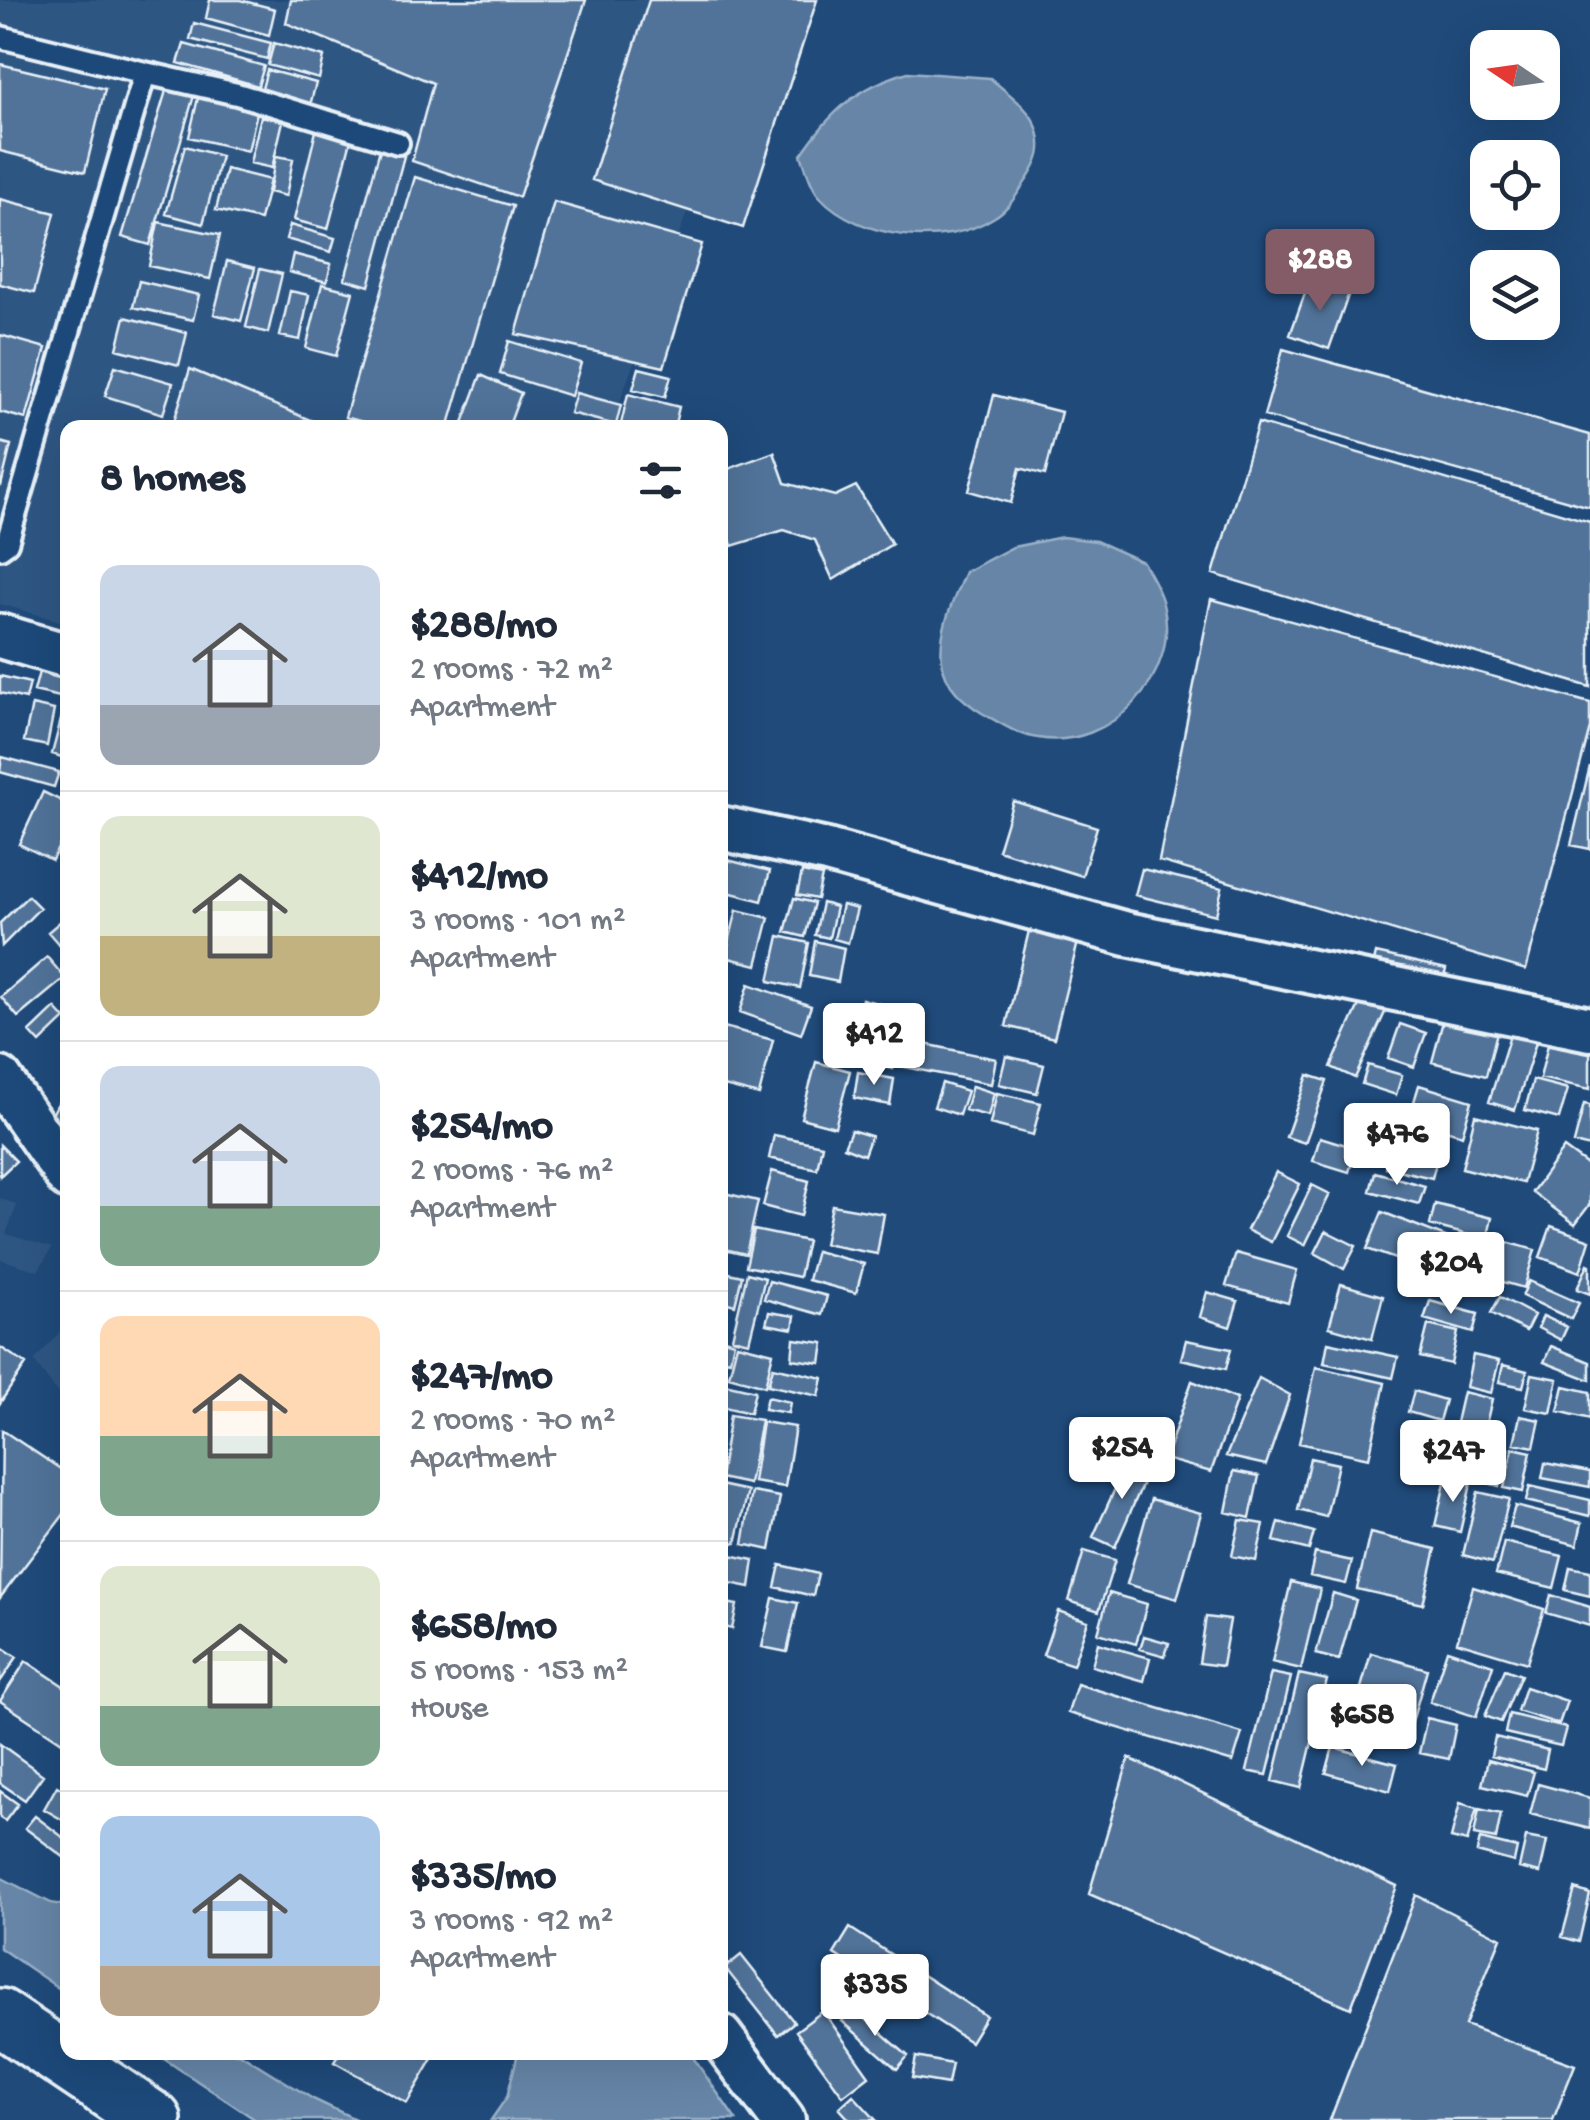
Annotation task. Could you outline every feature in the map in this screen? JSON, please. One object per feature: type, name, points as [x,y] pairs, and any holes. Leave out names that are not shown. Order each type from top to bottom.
[{"type":"main road","points":[[0,2017],[60,2058]]},
{"type":"main road","points":[[63,2060],[152,2120]]},
{"type":"street","points":[[0,636],[60,654]]},
{"type":"street","points":[[728,830],[827,851],[1127,934],[1590,1029]]},
{"type":"street","points":[[0,1078],[60,1165]]},
{"type":"street","points":[[728,2047],[783,2120]]},
{"type":"lane","points":[[0,37],[237,94],[398,143]]},
{"type":"lane","points":[[0,548],[7,543],[145,73]]},
{"type":"shaded area","points":[[0,0],[762,0],[613,420],[60,420],[60,621],[0,604]]},
{"type":"shaded area","points":[[908,72],[990,78],[1017,101],[1037,128],[1040,149],[1032,172],[1004,210],[973,228],[927,236],[879,230],[837,211],[814,188],[801,155],[823,126],[859,94]]},
{"type":"shaded area","points":[[1062,537],[1096,541],[1143,562],[1162,599],[1166,631],[1162,657],[1151,681],[1114,720],[1091,733],[1065,739],[1038,738],[1002,725],[956,692],[944,670],[942,638],[965,572],[1013,547]]},
{"type":"shaded area","points":[[0,1198],[17,1205],[6,1234],[52,1248],[38,1271],[0,1259]]},
{"type":"shaded area","points":[[60,1332],[60,1396],[34,1361]]},
{"type":"shaded area","points":[[0,1877],[60,1905],[60,1989],[0,1948]]},
{"type":"shaded area","points":[[166,2060],[250,2060],[313,2099],[357,2120],[256,2120]]},
{"type":"shaded area","points":[[516,2060],[695,2060],[736,2120],[491,2120],[507,2097]]},
{"type":"building","points":[[210,0],[240,0],[275,9],[269,35],[206,18]]},
{"type":"building","points":[[291,0],[586,0],[519,197],[412,161],[433,83],[286,23]]},
{"type":"building","points":[[649,0],[817,0],[743,228],[592,180]]},
{"type":"building","points":[[194,23],[271,43],[267,59],[190,39]]},
{"type":"building","points":[[274,43],[324,57],[319,79],[268,65]]},
{"type":"building","points":[[184,44],[264,66],[258,86],[178,63]]},
{"type":"building","points":[[0,64],[105,89],[85,172],[0,151]]},
{"type":"building","points":[[267,70],[316,83],[309,109],[260,96]]},
{"type":"building","points":[[168,84],[195,92],[150,245],[122,237]]},
{"type":"building","points":[[200,89],[259,104],[248,151],[189,137]]},
{"type":"building","points":[[261,116],[283,121],[272,168],[250,163]]},
{"type":"building","points":[[316,131],[351,140],[328,229],[294,220]]},
{"type":"building","points":[[185,146],[221,156],[203,224],[166,214]]},
{"type":"building","points":[[380,149],[404,156],[369,286],[345,279]]},
{"type":"building","points":[[276,156],[293,159],[286,196],[269,192]]},
{"type":"building","points":[[226,169],[270,180],[260,220],[216,210]]},
{"type":"building","points":[[415,177],[513,206],[450,420],[345,417]]},
{"type":"building","points":[[0,199],[55,213],[34,293],[0,284]]},
{"type":"building","points":[[554,202],[702,244],[664,367],[516,334]]},
{"type":"building","points":[[158,222],[220,235],[210,279],[149,266]]},
{"type":"building","points":[[290,225],[335,238],[331,252],[286,239]]},
{"type":"building","points":[[293,254],[331,264],[327,282],[289,272]]},
{"type":"building","points":[[227,261],[255,268],[241,321],[214,314]]},
{"type":"building","points":[[260,269],[282,274],[268,333],[246,327]]},
{"type":"building","points":[[1310,279],[1349,293],[1329,349],[1290,335]]},
{"type":"building","points":[[139,281],[199,295],[193,320],[133,307]]},
{"type":"building","points":[[322,284],[353,292],[336,356],[306,348]]},
{"type":"building","points":[[290,291],[309,295],[300,340],[280,336]]},
{"type":"building","points":[[125,317],[187,333],[179,365],[117,349]]},
{"type":"building","points":[[0,335],[46,348],[26,419],[0,412]]},
{"type":"building","points":[[509,341],[581,363],[571,396],[500,374]]},
{"type":"building","points":[[1283,349],[1590,435],[1590,507],[1264,416]]},
{"type":"building","points":[[115,366],[173,383],[163,414],[105,396]]},
{"type":"building","points":[[639,368],[671,376],[665,397],[633,389]]},
{"type":"building","points":[[190,369],[310,420],[174,420]]},
{"type":"building","points":[[481,375],[521,393],[511,420],[464,420]]},
{"type":"building","points":[[576,393],[621,405],[617,420],[570,413]]},
{"type":"building","points":[[628,394],[679,407],[676,420],[622,420]]},
{"type":"building","points":[[994,395],[1061,412],[1045,475],[1020,468],[1011,503],[969,491]]},
{"type":"building","points":[[1258,423],[1590,522],[1590,687],[1213,574]]},
{"type":"building","points":[[0,442],[11,445],[1,486],[0,485]]},
{"type":"building","points":[[774,452],[785,483],[835,496],[856,486],[892,544],[833,580],[815,540],[784,530],[732,546],[728,534],[728,469]]},
{"type":"building","points":[[1211,599],[1590,703],[1590,728],[1526,970],[1159,861]]},
{"type":"building","points":[[40,668],[60,673],[60,697],[34,691]]},
{"type":"building","points":[[0,676],[30,683],[26,699],[0,693]]},
{"type":"building","points":[[32,705],[54,710],[47,746],[24,741]]},
{"type":"building","points":[[60,724],[60,756],[52,754]]},
{"type":"building","points":[[2,757],[59,772],[54,787],[0,772]]},
{"type":"building","points":[[1590,766],[1590,849],[1571,845]]},
{"type":"building","points":[[43,792],[60,800],[60,844],[52,860],[19,844]]},
{"type":"building","points":[[1013,801],[1097,827],[1082,876],[998,850]]},
{"type":"building","points":[[728,860],[770,871],[762,901],[728,892]]},
{"type":"building","points":[[1142,869],[1222,888],[1216,915],[1135,895]]},
{"type":"building","points":[[802,872],[822,876],[817,899],[797,895]]},
{"type":"building","points":[[28,896],[40,908],[2,946],[0,923]]},
{"type":"building","points":[[794,898],[814,903],[805,937],[785,932]]},
{"type":"building","points":[[822,903],[836,907],[829,938],[815,935]]},
{"type":"building","points":[[842,905],[857,909],[848,943],[834,939]]},
{"type":"building","points":[[737,910],[769,918],[757,965],[728,958]]},
{"type":"building","points":[[1033,914],[1082,926],[1054,1038],[1006,1026]]},
{"type":"building","points":[[60,922],[60,946],[48,932]]},
{"type":"building","points":[[779,936],[809,943],[800,988],[769,981]]},
{"type":"building","points":[[815,941],[844,948],[838,982],[809,976]]},
{"type":"building","points":[[1376,953],[1446,969],[1440,996],[1370,979]]},
{"type":"building","points":[[47,957],[60,972],[60,982],[18,1017],[1,997]]},
{"type":"building","points":[[749,984],[811,1006],[801,1034],[740,1012]]},
{"type":"building","points":[[1363,996],[1387,1008],[1355,1078],[1331,1067]]},
{"type":"building","points":[[862,999],[895,1008],[890,1029],[857,1021]]},
{"type":"building","points":[[1447,1006],[1500,1020],[1486,1076],[1432,1062]]},
{"type":"building","points":[[55,1008],[60,1014],[60,1024],[40,1043],[30,1032]]},
{"type":"building","points":[[1515,1019],[1541,1026],[1515,1110],[1489,1102]]},
{"type":"building","points":[[1400,1024],[1426,1033],[1414,1067],[1388,1058]]},
{"type":"building","points":[[728,1028],[773,1040],[759,1095],[728,1087]]},
{"type":"building","points":[[1550,1036],[1590,1045],[1590,1089],[1540,1078]]},
{"type":"building","points":[[863,1037],[898,1044],[893,1069],[858,1062]]},
{"type":"building","points":[[906,1040],[996,1059],[991,1084],[900,1066]]},
{"type":"building","points":[[1006,1056],[1044,1065],[1037,1093],[999,1084]]},
{"type":"building","points":[[816,1062],[850,1071],[835,1127],[801,1118]]},
{"type":"building","points":[[1368,1065],[1402,1075],[1396,1095],[1362,1084]]},
{"type":"building","points":[[858,1072],[894,1079],[890,1105],[854,1098]]},
{"type":"building","points":[[1308,1075],[1327,1081],[1305,1143],[1286,1137]]},
{"type":"building","points":[[1533,1080],[1568,1089],[1559,1119],[1525,1110]]},
{"type":"building","points":[[942,1083],[967,1091],[959,1115],[934,1107]]},
{"type":"building","points":[[1419,1085],[1472,1101],[1462,1135],[1409,1119]]},
{"type":"building","points":[[972,1086],[994,1093],[988,1116],[965,1110]]},
{"type":"building","points":[[997,1093],[1041,1103],[1033,1135],[990,1124]]},
{"type":"building","points":[[60,1100],[60,1144],[42,1133]]},
{"type":"building","points":[[1584,1104],[1590,1105],[1590,1147],[1574,1143]]},
{"type":"building","points":[[1475,1115],[1537,1131],[1523,1183],[1462,1168]]},
{"type":"building","points":[[1400,1126],[1439,1136],[1434,1155],[1396,1145]]},
{"type":"building","points":[[851,1130],[871,1136],[864,1155],[844,1147]]},
{"type":"building","points":[[774,1135],[822,1145],[817,1169],[769,1158]]},
{"type":"building","points":[[1320,1137],[1356,1148],[1349,1172],[1313,1161]]},
{"type":"building","points":[[0,1145],[16,1161],[0,1176]]},
{"type":"building","points":[[1390,1148],[1437,1159],[1432,1178],[1385,1167]]},
{"type":"building","points":[[1564,1148],[1590,1167],[1590,1204],[1575,1224],[1532,1192]]},
{"type":"building","points":[[772,1171],[809,1181],[801,1216],[763,1206]]},
{"type":"building","points":[[1276,1172],[1300,1184],[1271,1242],[1247,1230]]},
{"type":"building","points":[[1375,1172],[1425,1186],[1419,1204],[1370,1191]]},
{"type":"building","points":[[1312,1185],[1330,1194],[1305,1245],[1287,1236]]},
{"type":"building","points":[[728,1194],[758,1201],[746,1254],[728,1250]]},
{"type":"building","points":[[1435,1204],[1492,1218],[1487,1240],[1430,1225]]},
{"type":"building","points":[[832,1205],[884,1214],[877,1254],[824,1244]]},
{"type":"building","points":[[1382,1212],[1489,1254],[1469,1285],[1367,1249]]},
{"type":"building","points":[[1551,1226],[1590,1240],[1580,1272],[1540,1257]]},
{"type":"building","points":[[754,1230],[807,1241],[799,1277],[746,1266]]},
{"type":"building","points":[[1326,1231],[1356,1246],[1344,1269],[1315,1253]]},
{"type":"building","points":[[1503,1241],[1535,1250],[1524,1288],[1492,1279]]},
{"type":"building","points":[[816,1251],[864,1264],[856,1293],[808,1280]]},
{"type":"building","points":[[1236,1253],[1297,1270],[1288,1303],[1226,1286]]},
{"type":"building","points":[[1590,1265],[1590,1294],[1577,1289]]},
{"type":"building","points":[[728,1273],[742,1276],[735,1305],[728,1303]]},
{"type":"building","points":[[747,1273],[765,1278],[749,1342],[732,1338]]},
{"type":"building","points":[[769,1281],[827,1296],[822,1315],[764,1299]]},
{"type":"building","points":[[1529,1281],[1579,1303],[1571,1319],[1522,1296]]},
{"type":"building","points":[[1341,1284],[1383,1296],[1372,1339],[1329,1327]]},
{"type":"building","points":[[1207,1292],[1238,1301],[1230,1327],[1200,1317]]},
{"type":"building","points":[[1500,1297],[1534,1315],[1526,1331],[1491,1313]]},
{"type":"building","points":[[1430,1301],[1478,1314],[1473,1333],[1424,1319]]},
{"type":"building","points":[[769,1312],[795,1316],[793,1329],[766,1324]]},
{"type":"building","points":[[1543,1316],[1567,1327],[1561,1340],[1538,1328]]},
{"type":"building","points":[[1428,1325],[1458,1332],[1451,1364],[1420,1357]]},
{"type":"building","points":[[794,1339],[824,1343],[821,1363],[792,1359]]},
{"type":"building","points":[[728,1340],[734,1342],[728,1360]]},
{"type":"building","points":[[1186,1340],[1231,1349],[1226,1369],[1181,1359]]},
{"type":"building","points":[[1328,1342],[1398,1357],[1393,1378],[1324,1363]]},
{"type":"building","points":[[737,1344],[773,1353],[765,1386],[729,1376]]},
{"type":"building","points":[[1551,1346],[1590,1362],[1590,1380],[1544,1362]]},
{"type":"building","points":[[0,1347],[26,1364],[0,1403]]},
{"type":"building","points":[[1473,1355],[1499,1361],[1491,1393],[1466,1387]]},
{"type":"building","points":[[1503,1365],[1527,1371],[1523,1387],[1499,1382]]},
{"type":"building","points":[[773,1367],[823,1378],[819,1396],[768,1385]]},
{"type":"building","points":[[1316,1367],[1385,1383],[1369,1458],[1299,1443]]},
{"type":"building","points":[[1532,1374],[1558,1379],[1551,1413],[1525,1408]]},
{"type":"building","points":[[1259,1378],[1290,1395],[1266,1465],[1226,1456]]},
{"type":"building","points":[[1192,1381],[1237,1399],[1211,1472],[1165,1459]]},
{"type":"building","points":[[728,1385],[755,1391],[750,1413],[728,1408]]},
{"type":"building","points":[[1564,1386],[1590,1392],[1590,1419],[1558,1411]]},
{"type":"building","points":[[1414,1391],[1445,1400],[1439,1421],[1408,1412]]},
{"type":"building","points":[[1463,1392],[1492,1399],[1484,1433],[1455,1427]]},
{"type":"building","points":[[767,1397],[790,1402],[788,1413],[764,1409]]},
{"type":"building","points":[[730,1415],[761,1420],[749,1484],[728,1480]]},
{"type":"building","points":[[1520,1416],[1540,1420],[1534,1447],[1514,1443]]},
{"type":"building","points":[[762,1422],[795,1427],[785,1487],[753,1482]]},
{"type":"building","points":[[2,1430],[60,1469],[60,1519],[0,1598]]},
{"type":"building","points":[[1459,1437],[1508,1449],[1499,1486],[1449,1473]]},
{"type":"building","points":[[1513,1448],[1531,1452],[1523,1492],[1504,1488]]},
{"type":"building","points":[[1130,1456],[1151,1465],[1115,1547],[1093,1537]]},
{"type":"building","points":[[1310,1458],[1338,1464],[1326,1517],[1298,1510]]},
{"type":"building","points":[[1545,1463],[1590,1472],[1590,1487],[1542,1478]]},
{"type":"building","points":[[1234,1471],[1259,1476],[1250,1518],[1226,1512]]},
{"type":"building","points":[[1446,1478],[1471,1484],[1460,1532],[1435,1526]]},
{"type":"building","points":[[1530,1486],[1590,1500],[1590,1516],[1526,1501]]},
{"type":"building","points":[[728,1487],[748,1491],[736,1543],[728,1542]]},
{"type":"building","points":[[752,1492],[780,1497],[770,1550],[743,1544]]},
{"type":"building","points":[[1478,1492],[1509,1499],[1493,1563],[1463,1555]]},
{"type":"building","points":[[1151,1499],[1201,1513],[1177,1599],[1127,1584]]},
{"type":"building","points":[[1515,1506],[1582,1523],[1577,1545],[1509,1527]]},
{"type":"building","points":[[1240,1520],[1264,1524],[1256,1561],[1232,1556]]},
{"type":"building","points":[[1279,1522],[1314,1532],[1309,1550],[1274,1541]]},
{"type":"building","points":[[1370,1533],[1436,1549],[1423,1604],[1357,1589]]},
{"type":"building","points":[[1504,1542],[1562,1556],[1554,1588],[1496,1574]]},
{"type":"building","points":[[1084,1551],[1115,1560],[1099,1611],[1069,1601]]},
{"type":"building","points":[[1315,1553],[1352,1561],[1346,1584],[1310,1576]]},
{"type":"building","points":[[728,1555],[754,1560],[750,1587],[728,1583]]},
{"type":"building","points":[[780,1565],[818,1574],[813,1596],[775,1587]]},
{"type":"building","points":[[1570,1567],[1590,1571],[1590,1596],[1565,1590]]},
{"type":"building","points":[[1291,1582],[1320,1589],[1301,1669],[1272,1662]]},
{"type":"building","points":[[1473,1587],[1544,1609],[1527,1663],[1457,1642]]},
{"type":"building","points":[[1109,1593],[1147,1604],[1136,1644],[1098,1633]]},
{"type":"building","points":[[1333,1593],[1356,1600],[1339,1660],[1316,1654]]},
{"type":"building","points":[[1551,1595],[1590,1607],[1590,1626],[1546,1613]]},
{"type":"building","points":[[773,1598],[798,1603],[787,1652],[762,1647]]},
{"type":"building","points":[[728,1603],[737,1605],[732,1629],[728,1628]]},
{"type":"building","points":[[1058,1611],[1088,1621],[1073,1665],[1043,1655]]},
{"type":"building","points":[[1206,1617],[1230,1620],[1222,1666],[1199,1663]]},
{"type":"building","points":[[1144,1636],[1169,1643],[1165,1656],[1140,1649]]},
{"type":"building","points":[[1098,1643],[1150,1658],[1144,1681],[1092,1666]]},
{"type":"building","points":[[0,1646],[17,1657],[0,1682]]},
{"type":"building","points":[[1447,1650],[1493,1665],[1476,1717],[1430,1702]]},
{"type":"building","points":[[1371,1653],[1427,1669],[1409,1733],[1353,1716]]},
{"type":"building","points":[[26,1661],[60,1684],[60,1741],[0,1701]]},
{"type":"building","points":[[1505,1669],[1521,1675],[1501,1722],[1485,1716]]},
{"type":"building","points":[[1271,1673],[1291,1677],[1267,1775],[1247,1771]]},
{"type":"building","points":[[1299,1674],[1327,1680],[1301,1788],[1273,1781]]},
{"type":"building","points":[[1077,1684],[1242,1733],[1233,1762],[1068,1713]]},
{"type":"building","points":[[1525,1687],[1567,1701],[1559,1724],[1517,1711]]},
{"type":"building","points":[[1509,1714],[1566,1728],[1561,1746],[1505,1733]]},
{"type":"building","points":[[1427,1718],[1456,1725],[1449,1759],[1419,1753]]},
{"type":"building","points":[[1495,1737],[1548,1750],[1544,1769],[1491,1756]]},
{"type":"building","points":[[0,1744],[43,1775],[25,1800],[0,1783]]},
{"type":"building","points":[[1333,1747],[1397,1764],[1390,1791],[1326,1773]]},
{"type":"building","points":[[1129,1758],[1397,1886],[1351,2008],[1089,1894]]},
{"type":"building","points":[[1488,1760],[1534,1772],[1527,1796],[1482,1785]]},
{"type":"building","points":[[1538,1784],[1590,1798],[1590,1829],[1530,1814]]},
{"type":"building","points":[[57,1786],[60,1788],[60,1818],[44,1809]]},
{"type":"building","points":[[0,1791],[18,1804],[5,1821],[0,1818]]},
{"type":"building","points":[[1460,1803],[1477,1808],[1467,1842],[1451,1838]]},
{"type":"building","points":[[1479,1809],[1501,1814],[1496,1839],[1474,1835]]},
{"type":"building","points":[[35,1816],[60,1835],[60,1854],[25,1828]]},
{"type":"building","points":[[1526,1837],[1547,1841],[1540,1873],[1519,1868]]},
{"type":"building","points":[[1480,1839],[1517,1848],[1514,1862],[1477,1852]]},
{"type":"building","points":[[1575,1889],[1590,1894],[1579,1942],[1562,1937]]},
{"type":"building","points":[[1416,1895],[1501,1938],[1465,2025],[1575,2065],[1553,2120],[1330,2120]]},
{"type":"building","points":[[850,1928],[986,2016],[970,2042],[834,1954]]},
{"type":"building","points":[[741,1955],[794,2022],[778,2035],[728,1972],[728,1966]]},
{"type":"building","points":[[853,2008],[908,2056],[897,2069],[842,2021]]},
{"type":"building","points":[[823,2011],[869,2076],[843,2096],[796,2031]]},
{"type":"building","points":[[916,2057],[952,2064],[948,2084],[912,2078]]},
{"type":"building","points":[[335,2060],[432,2060],[407,2103]]},
{"type":"building","points":[[853,2095],[876,2120],[850,2120],[839,2108]]}]
